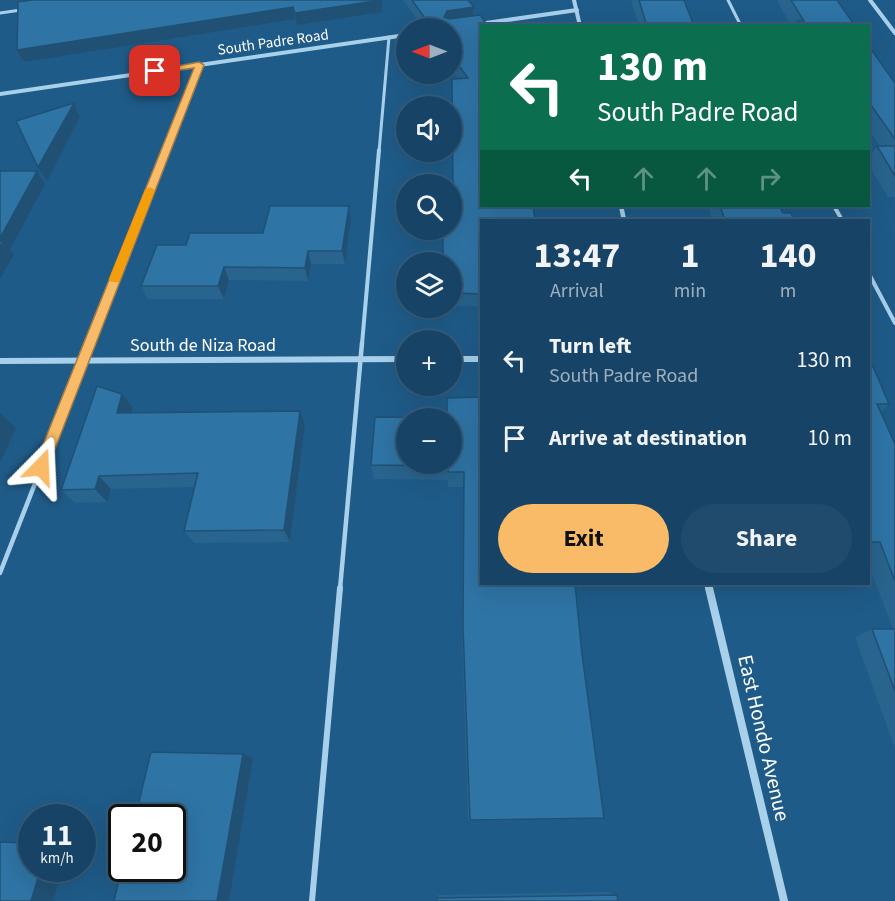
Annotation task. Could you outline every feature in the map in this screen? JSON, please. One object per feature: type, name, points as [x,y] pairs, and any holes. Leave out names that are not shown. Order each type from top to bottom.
[{"type":"street","points":[[574,0],[580,24]]},
{"type":"street","points":[[870,0],[895,33]]},
{"type":"street","points":[[471,25],[577,10]]},
{"type":"street","name":"South Padre Road","points":[[0,94],[396,36]]},
{"type":"street","name":"South de Niza Road","points":[[0,361],[396,359]]},
{"type":"street","points":[[462,359],[480,359]]},
{"type":"street","name":"East Hondo Avenue","points":[[708,585],[784,901]]},
{"type":"lane","points":[[728,0],[740,24]]},
{"type":"lane","points":[[0,13],[23,10]]},
{"type":"lane","points":[[312,901],[389,37]]},
{"type":"lane","points":[[0,573],[199,65]]},
{"type":"lane","points":[[870,276],[895,323]]},
{"type":"building","points":[[31,0],[382,0],[295,13],[293,7],[17,50],[18,2]]},
{"type":"building","points":[[412,0],[468,0],[474,7],[447,11],[444,17],[446,18],[425,18]]},
{"type":"building","points":[[639,0],[684,0],[693,24],[646,24]]},
{"type":"building","points":[[791,0],[837,0],[854,24],[800,24],[798,21],[804,21]]},
{"type":"building","points":[[480,15],[487,24],[480,24],[480,207],[533,207],[535,219],[480,219],[480,294],[462,293],[462,252],[443,252],[443,240],[462,240],[462,174],[453,174],[453,162],[462,162],[462,96],[452,96],[452,84],[462,84],[462,78],[468,78],[462,70],[462,18],[457,18]]},
{"type":"building","points":[[870,48],[895,83],[895,139],[870,104]]},
{"type":"building","points":[[74,103],[38,167],[16,121]]},
{"type":"building","points":[[877,146],[895,146],[895,176]]},
{"type":"building","points":[[0,171],[37,171],[0,238]]},
{"type":"building","points":[[270,206],[349,206],[342,251],[308,251],[305,268],[224,267],[218,286],[141,286],[157,245],[186,245],[190,233],[263,233]]},
{"type":"building","points":[[720,207],[780,207],[783,213],[791,213],[794,219],[725,219]]},
{"type":"building","points":[[870,360],[889,404],[877,404],[895,444],[895,581],[880,542],[870,542]]},
{"type":"building","points":[[97,386],[122,394],[117,413],[300,411],[284,530],[184,531],[198,473],[99,476],[95,489],[61,490]]},
{"type":"building","points":[[480,397],[480,585],[575,585],[604,818],[470,820],[463,626],[464,472],[462,472],[462,408],[447,408],[447,398]]},
{"type":"building","points":[[375,417],[396,417],[396,465],[371,465]]},
{"type":"building","points":[[872,629],[895,629],[895,691]]},
{"type":"building","points":[[151,752],[243,754],[217,901],[114,901],[119,882],[186,882],[186,804],[138,804]]},
{"type":"building","points":[[0,842],[18,843],[18,882],[37,882],[31,901],[0,901]]},
{"type":"building","points":[[617,895],[618,901],[437,901],[437,898]]},
{"type":"slow traffic","points":[[115,279],[150,190]]},
{"type":"route","points":[[41,467],[199,65],[155,71]]}]
